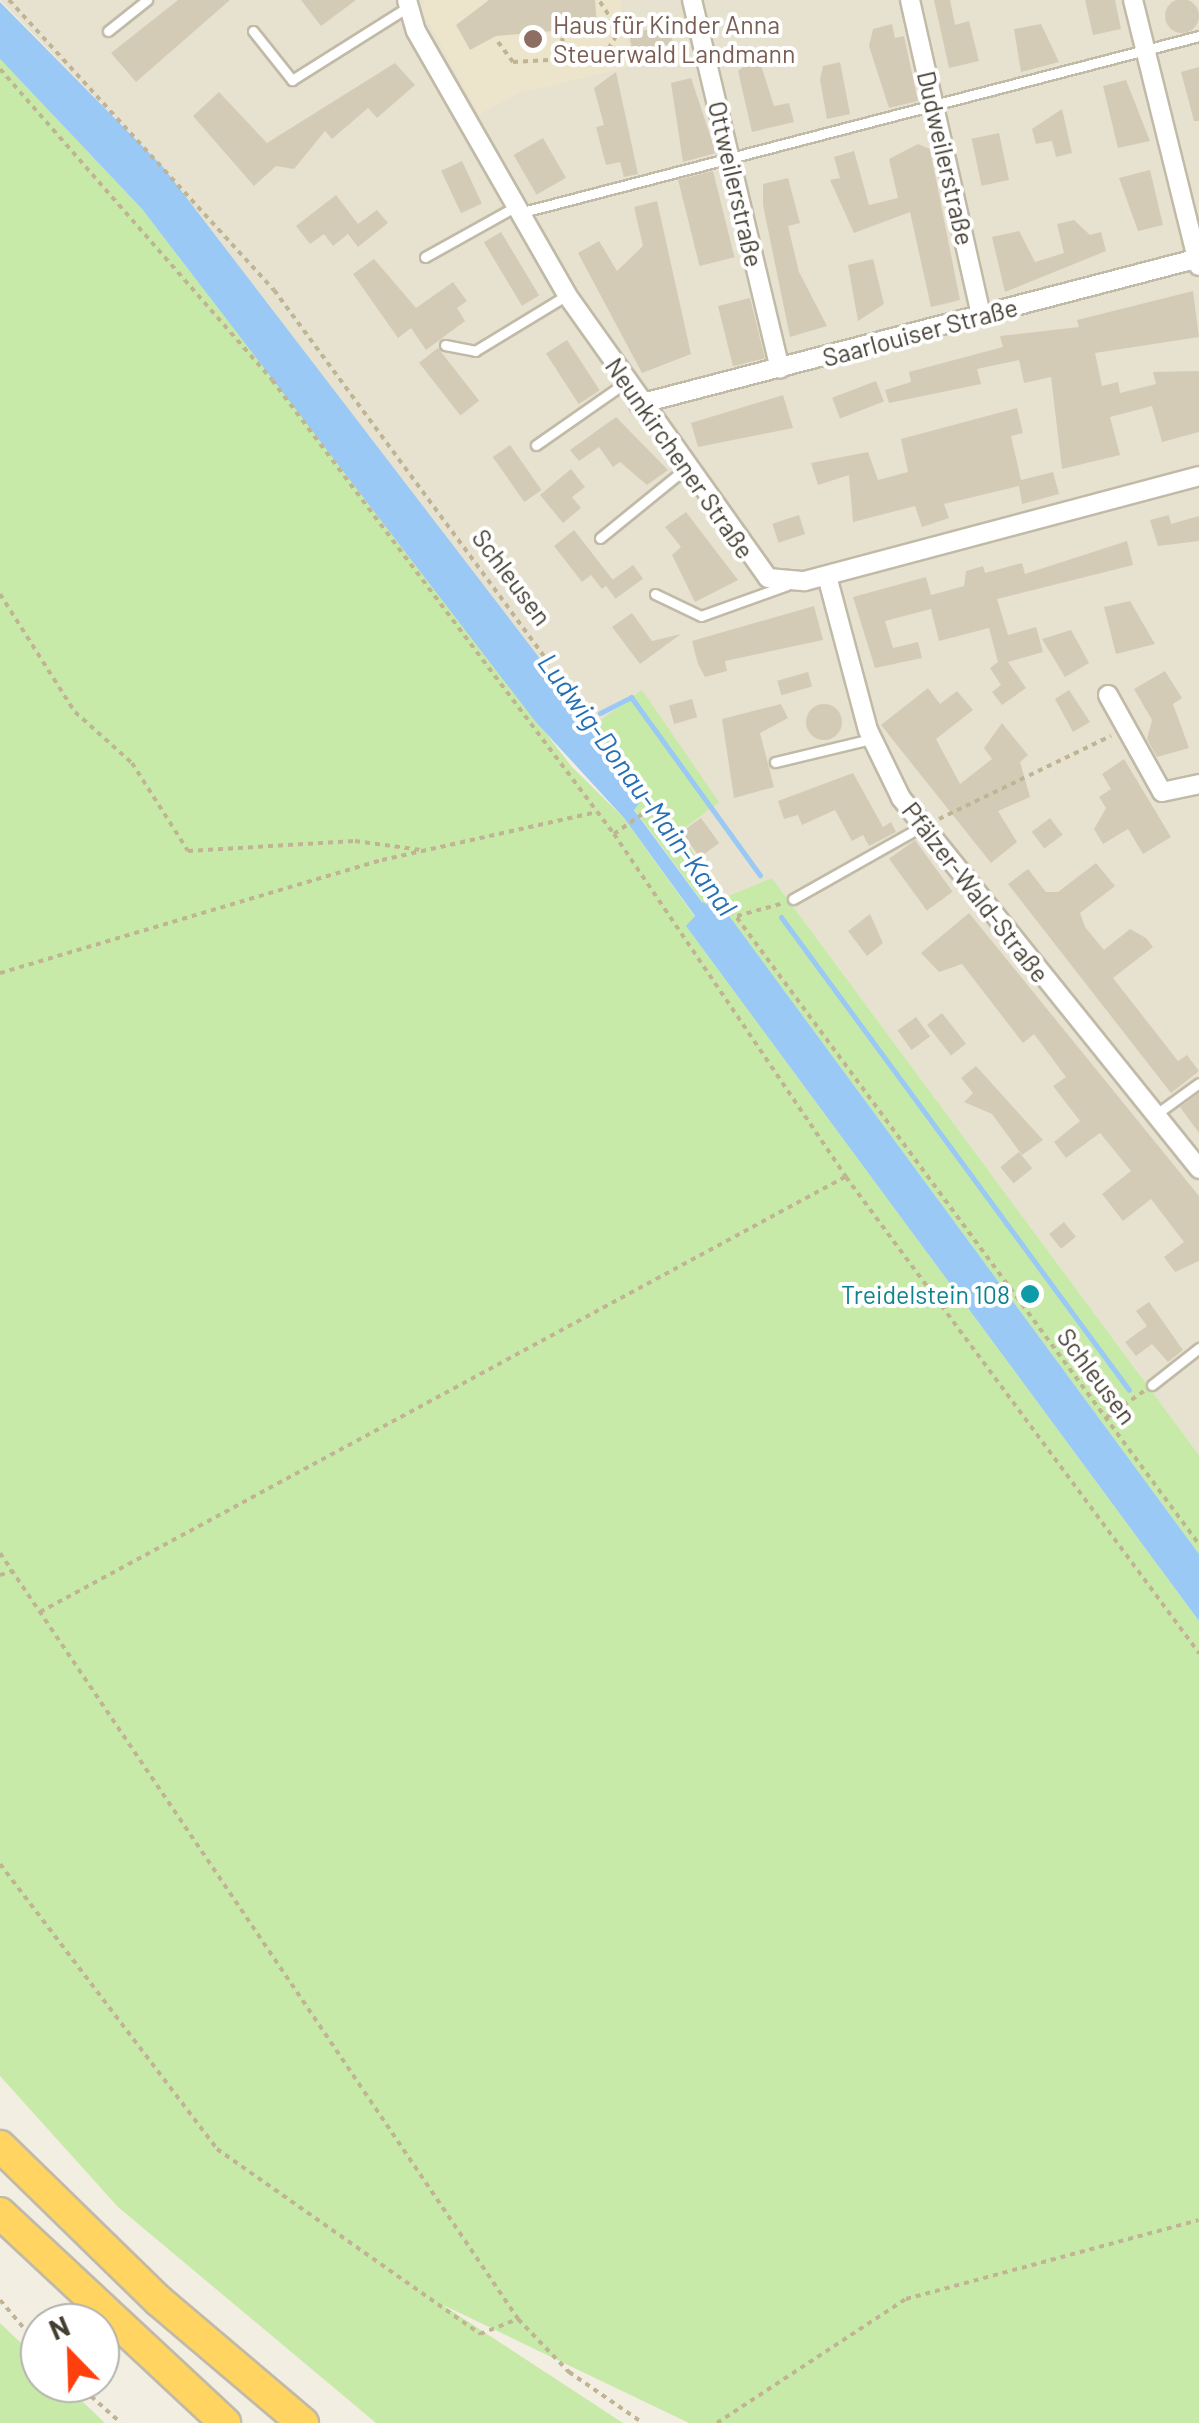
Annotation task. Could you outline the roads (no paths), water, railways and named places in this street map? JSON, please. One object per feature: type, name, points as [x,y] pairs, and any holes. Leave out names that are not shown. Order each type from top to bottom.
[{"type":"highway","points":[[0,2146],[159,2301],[303,2423]]},
{"type":"highway","points":[[0,2214],[225,2423]]},
{"type":"street","name":"Ottweilerstraße","points":[[692,0],[780,368]]},
{"type":"street","name":"Dudweilerstraße","points":[[910,0],[981,316]]},
{"type":"street","points":[[1133,0],[1198,261]]},
{"type":"street","name":"Neunkirchener Straße","points":[[408,4],[516,210],[567,295],[755,564],[787,585]]},
{"type":"street","name":"Saarlouiser Straße","points":[[640,404],[1198,261]]},
{"type":"street","points":[[787,585],[1199,476]]},
{"type":"street","name":"Pfälzer-Wald-Straße","points":[[826,576],[872,740],[921,827],[1199,1169]]},
{"type":"street","points":[[1108,695],[1162,792],[1199,784]]},
{"type":"lane","points":[[108,32],[147,0]]},
{"type":"lane","points":[[253,31],[292,80],[408,4]]},
{"type":"lane","points":[[426,256],[516,210],[936,108],[1199,36]]},
{"type":"lane","points":[[445,345],[475,351],[567,295]]},
{"type":"lane","points":[[536,444],[625,383]]},
{"type":"lane","points":[[600,538],[685,469]]},
{"type":"lane","points":[[655,594],[700,616],[787,585]]},
{"type":"lane","points":[[775,762],[872,740]]},
{"type":"lane","points":[[792,898],[921,827]]},
{"type":"lane","points":[[1155,1115],[1199,1083]]},
{"type":"lane","points":[[1152,1385],[1199,1348]]},
{"type":"water","points":[[0,2],[163,167],[577,707],[641,801],[634,810],[702,902],[727,913],[1199,1554],[1199,1621],[686,926],[695,916],[624,818],[535,721],[142,209],[0,59]]},
{"type":"waterway","name":"Ludwig-Donau-Main-Kanal","points":[[600,713],[631,697],[760,875]]},
{"type":"waterway","points":[[781,917],[1129,1390]]},
{"type":"place","name":"Haus für Kinder Anna Steuerwald Landmann","points":[[533,39]]},
{"type":"place","name":"Treidelstein 108","points":[[1030,1294]]}]
